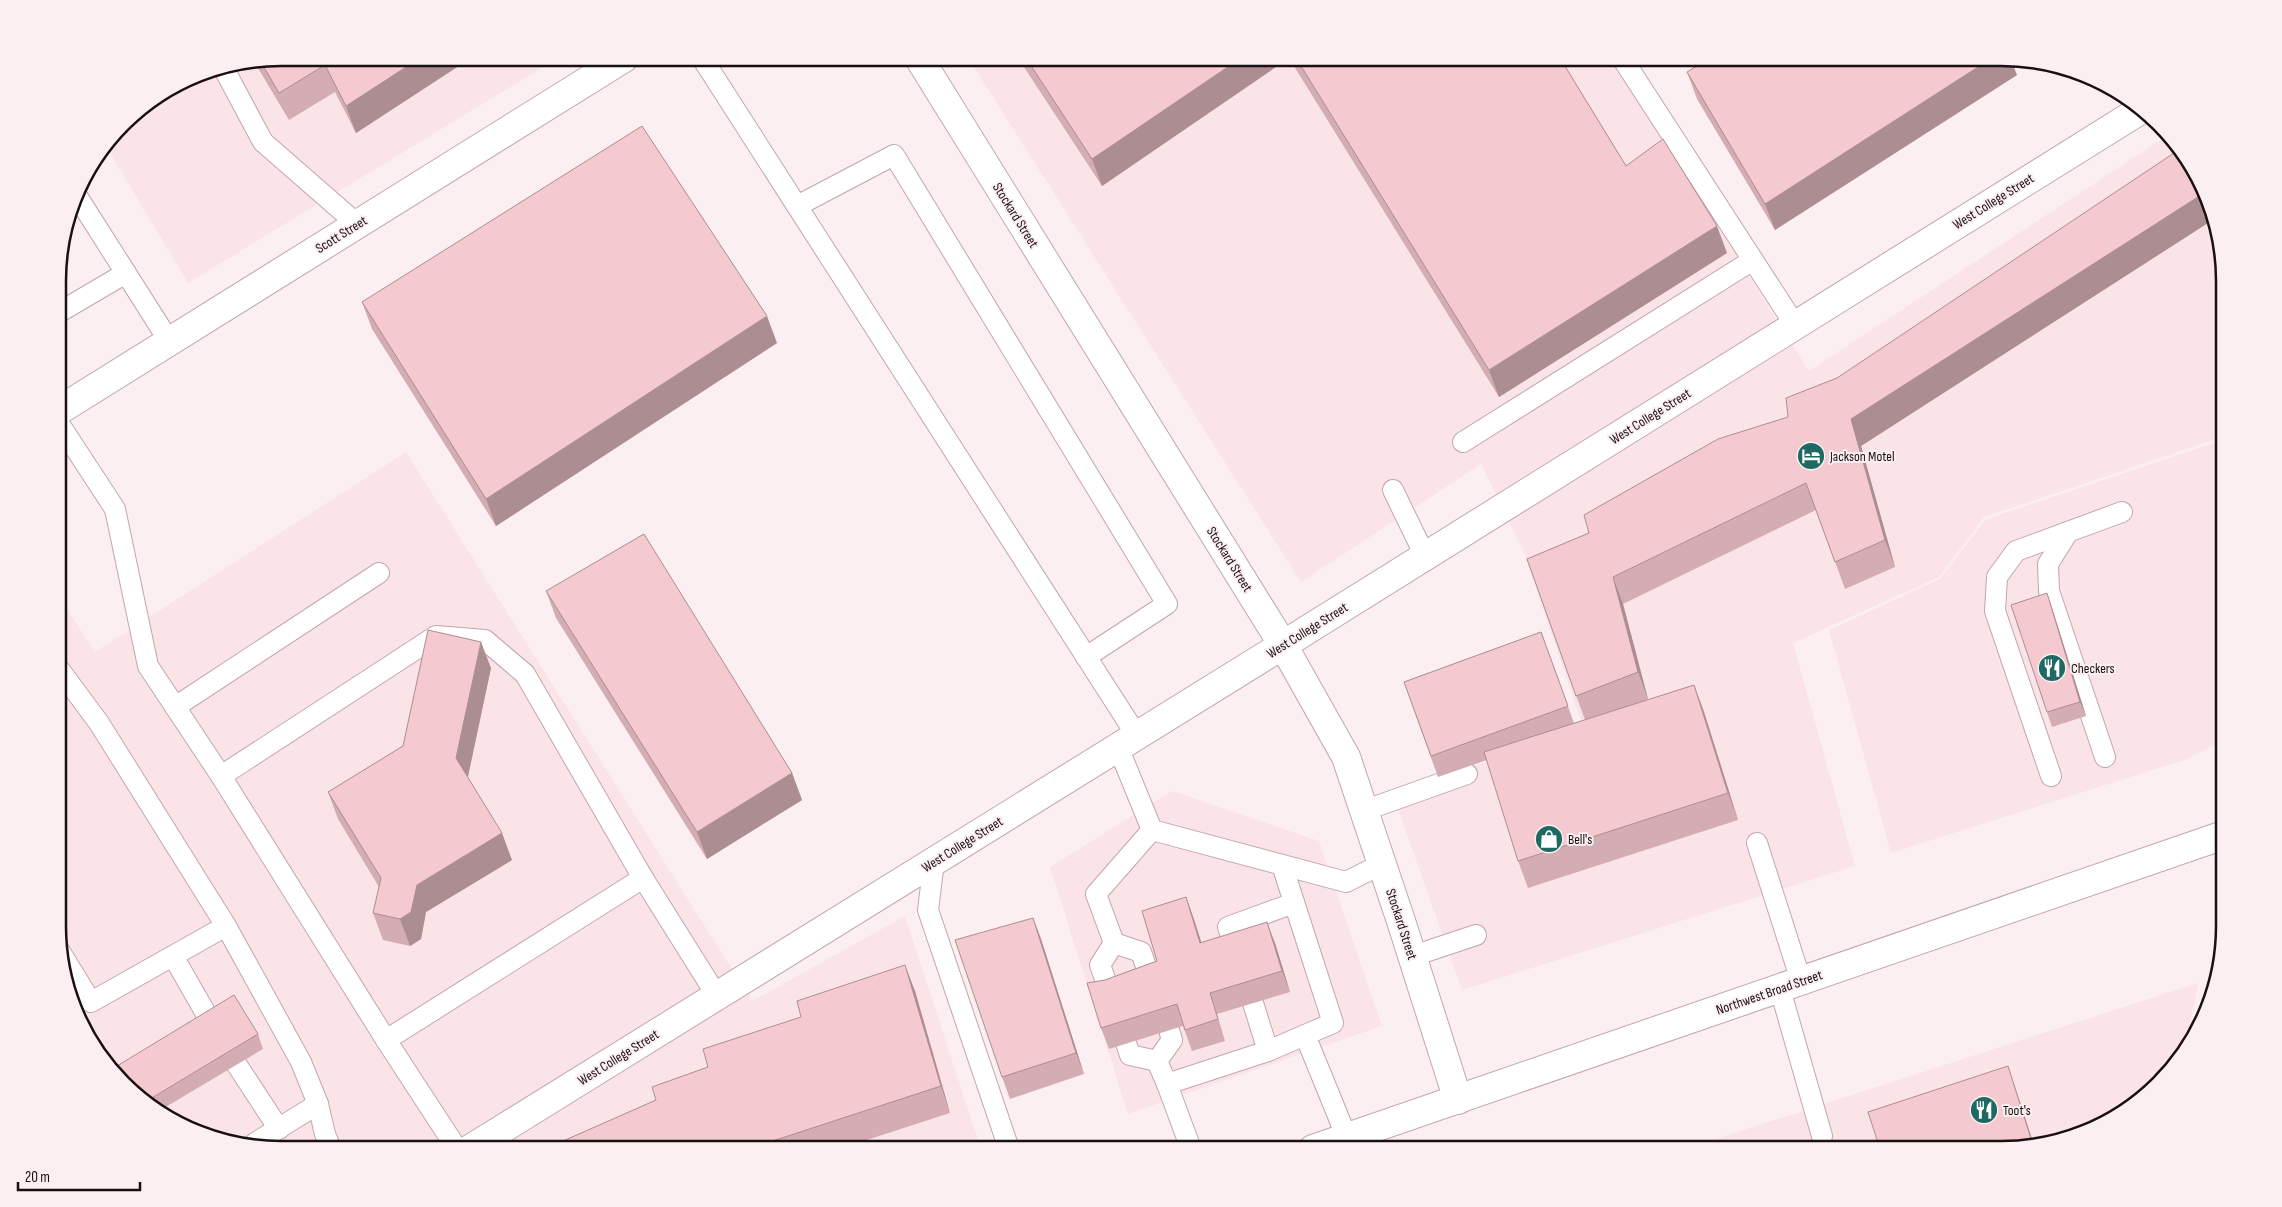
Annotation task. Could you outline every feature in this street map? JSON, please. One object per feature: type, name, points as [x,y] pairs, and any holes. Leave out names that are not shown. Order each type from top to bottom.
[{"type":"street","name":"Scott Street","points":[[66,406],[611,66]]},
{"type":"street","name":"Stockard Street","points":[[924,66],[1283,645],[1346,757],[1458,1100]]},
{"type":"street","name":"West College Street","points":[[484,1141],[2134,113]]},
{"type":"street","name":"Northwest Broad Street","points":[[1338,1141],[2216,838]]},
{"type":"lane","points":[[707,66],[1086,656],[1128,741],[1152,830]]},
{"type":"lane","points":[[1627,66],[1795,325]]},
{"type":"lane","points":[[227,74],[263,142],[357,224]]},
{"type":"lane","points":[[797,206],[894,155],[1168,604],[1086,656]]},
{"type":"lane","points":[[81,203],[169,341]]},
{"type":"lane","points":[[1463,442],[1753,260]]},
{"type":"lane","points":[[66,309],[126,273]]},
{"type":"lane","points":[[66,434],[115,509],[148,666],[221,776],[451,1141]]},
{"type":"lane","points":[[1393,490],[1425,556]]},
{"type":"lane","points":[[2051,776],[1996,611],[1997,576],[2016,551],[2122,512]]},
{"type":"lane","points":[[2068,532],[2048,564],[2049,591],[2105,757]]},
{"type":"lane","points":[[175,707],[379,573]]},
{"type":"lane","points":[[221,776],[436,636],[485,640],[524,674],[643,878],[717,996]]},
{"type":"lane","points":[[66,678],[99,723],[226,926],[301,1062],[318,1104],[328,1141]]},
{"type":"lane","points":[[1364,810],[1467,774]]},
{"type":"lane","points":[[1152,830],[1346,882],[1382,864]]},
{"type":"lane","points":[[1152,830],[1096,894],[1114,942],[1141,952],[1153,986]]},
{"type":"lane","points":[[1757,843],[1791,985],[1822,1136]]},
{"type":"lane","points":[[934,862],[928,910],[1006,1141]]},
{"type":"lane","points":[[1167,1084],[1268,1050],[1333,1023],[1282,865]]},
{"type":"lane","points":[[386,1040],[643,878]]},
{"type":"lane","points":[[1237,954],[1228,927],[1294,903]]},
{"type":"lane","points":[[70,966],[91,1002],[226,926]]},
{"type":"lane","points":[[1412,956],[1476,935]]},
{"type":"lane","points":[[1113,1001],[1100,965],[1114,942]]},
{"type":"lane","points":[[173,956],[213,1026]]},
{"type":"lane","points":[[1254,1003],[1268,1050]]},
{"type":"lane","points":[[1157,1061],[1172,1040],[1169,1030]]},
{"type":"lane","points":[[1305,1035],[1347,1138]]},
{"type":"lane","points":[[1126,1043],[1130,1055],[1157,1061]]},
{"type":"lane","points":[[1157,1061],[1188,1141]]},
{"type":"lane","points":[[237,1065],[279,1129]]},
{"type":"lane","points":[[262,1140],[318,1104]]},
{"type":"shaded area","points":[[281,66],[545,66],[188,283],[109,152],[129,129],[162,102],[186,88],[212,78],[253,68]]},
{"type":"shaded area","points":[[973,66],[1616,66],[1809,371],[2162,139],[2180,162],[2194,186],[2204,212],[2214,253],[2216,281],[2216,439],[1984,517],[1939,577],[1793,643],[1855,866],[1462,990],[1393,795],[1583,727],[1523,550],[1481,464],[1301,582]]},
{"type":"shaded area","points":[[2216,442],[2216,744],[2184,760],[1891,853],[1829,630],[1940,579],[1986,519]]},
{"type":"shaded area","points":[[406,452],[752,1001],[905,916],[978,1141],[281,1141],[239,1137],[186,1119],[162,1105],[139,1087],[111,1057],[88,1021],[70,968],[66,926],[66,608],[95,652]]},
{"type":"shaded area","points":[[1172,791],[1319,841],[1382,1026],[1128,1114],[1050,867]]},
{"type":"shaded area","points":[[2198,983],[2189,1029],[2180,1045],[2162,1068],[2143,1087],[2120,1105],[2096,1119],[2070,1129],[2043,1137],[2001,1141],[1710,1141]]},
{"type":"building","points":[[323,66],[279,93],[264,67]]},
{"type":"building","points":[[326,66],[408,66],[346,106]]},
{"type":"building","points":[[1031,66],[1229,66],[1092,159]]},
{"type":"building","points":[[1301,66],[1565,66],[1626,166],[1663,139],[1717,226],[1489,370]]},
{"type":"building","points":[[1697,66],[1980,66],[1765,204],[1687,72]]},
{"type":"building","points":[[642,126],[767,316],[486,499],[362,302]]},
{"type":"building","name":"Jackson Motel","points":[[2174,153],[2194,186],[2198,197],[1851,419],[1885,540],[1835,562],[1806,483],[1613,577],[1638,672],[1576,696],[1527,559],[1589,533],[1584,515],[1718,439],[1788,417],[1786,398],[1837,378]]},
{"type":"building","points":[[644,534],[792,773],[697,832],[546,591]]},
{"type":"building","name":"Checkers","points":[[2047,593],[2080,702],[2047,712],[2011,605]]},
{"type":"building","points":[[428,630],[481,642],[456,758],[502,833],[417,885],[411,912],[400,919],[373,913],[381,878],[328,792],[403,746]]},
{"type":"building","points":[[1541,632],[1568,706],[1431,756],[1404,682]]},
{"type":"building","points":[[1694,685],[1728,793],[1518,861],[1484,752]]},
{"type":"building","points":[[1186,897],[1200,943],[1267,922],[1282,971],[1210,993],[1218,1019],[1185,1030],[1177,1004],[1101,1028],[1087,983],[1105,980],[1157,961],[1142,911]]},
{"type":"building","points":[[1033,918],[1076,1053],[1002,1077],[955,940]]},
{"type":"building","points":[[905,965],[941,1086],[773,1141],[563,1141],[656,1100],[652,1087],[708,1067],[703,1049],[801,1017],[797,1001]]},
{"type":"building","points":[[234,995],[258,1034],[152,1098],[129,1078],[118,1065]]},
{"type":"building","points":[[2008,1066],[2031,1139],[2001,1141],[1877,1141],[1868,1112]]},
{"type":"place","name":"Jackson Motel","points":[[1811,456]]},
{"type":"place","name":"Checkers","points":[[2052,668]]},
{"type":"place","name":"Bell's","points":[[1549,839]]},
{"type":"place","name":"Toot's","points":[[1984,1110]]}]
